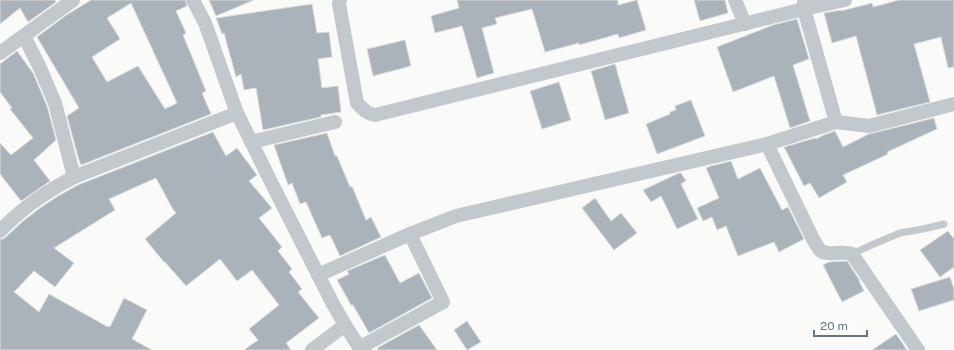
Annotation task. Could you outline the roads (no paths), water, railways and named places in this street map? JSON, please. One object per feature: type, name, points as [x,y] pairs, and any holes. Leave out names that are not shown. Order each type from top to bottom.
[{"type":"street","points":[[0,53],[73,0]]},
{"type":"street","points":[[193,0],[205,23],[237,113],[318,275],[360,349],[443,302],[410,234]]},
{"type":"street","points":[[340,0],[339,4],[357,103],[364,111],[375,115],[745,24],[804,4],[845,0]]},
{"type":"street","points":[[735,0],[745,24]]},
{"type":"street","points":[[804,4],[836,122]]},
{"type":"street","points":[[24,36],[55,103],[74,177]]},
{"type":"street","points":[[318,275],[410,234],[456,216],[767,144],[836,122],[869,126],[954,104]]},
{"type":"street","points":[[0,231],[23,210],[56,187],[74,177],[237,113]]},
{"type":"street","points":[[251,142],[335,122]]},
{"type":"street","points":[[767,144],[819,249],[826,253],[847,252],[852,254],[918,350]]},
{"type":"street","points":[[312,350],[345,325]]},
{"type":"lane","points":[[852,254],[900,233],[923,230],[944,224]]}]
